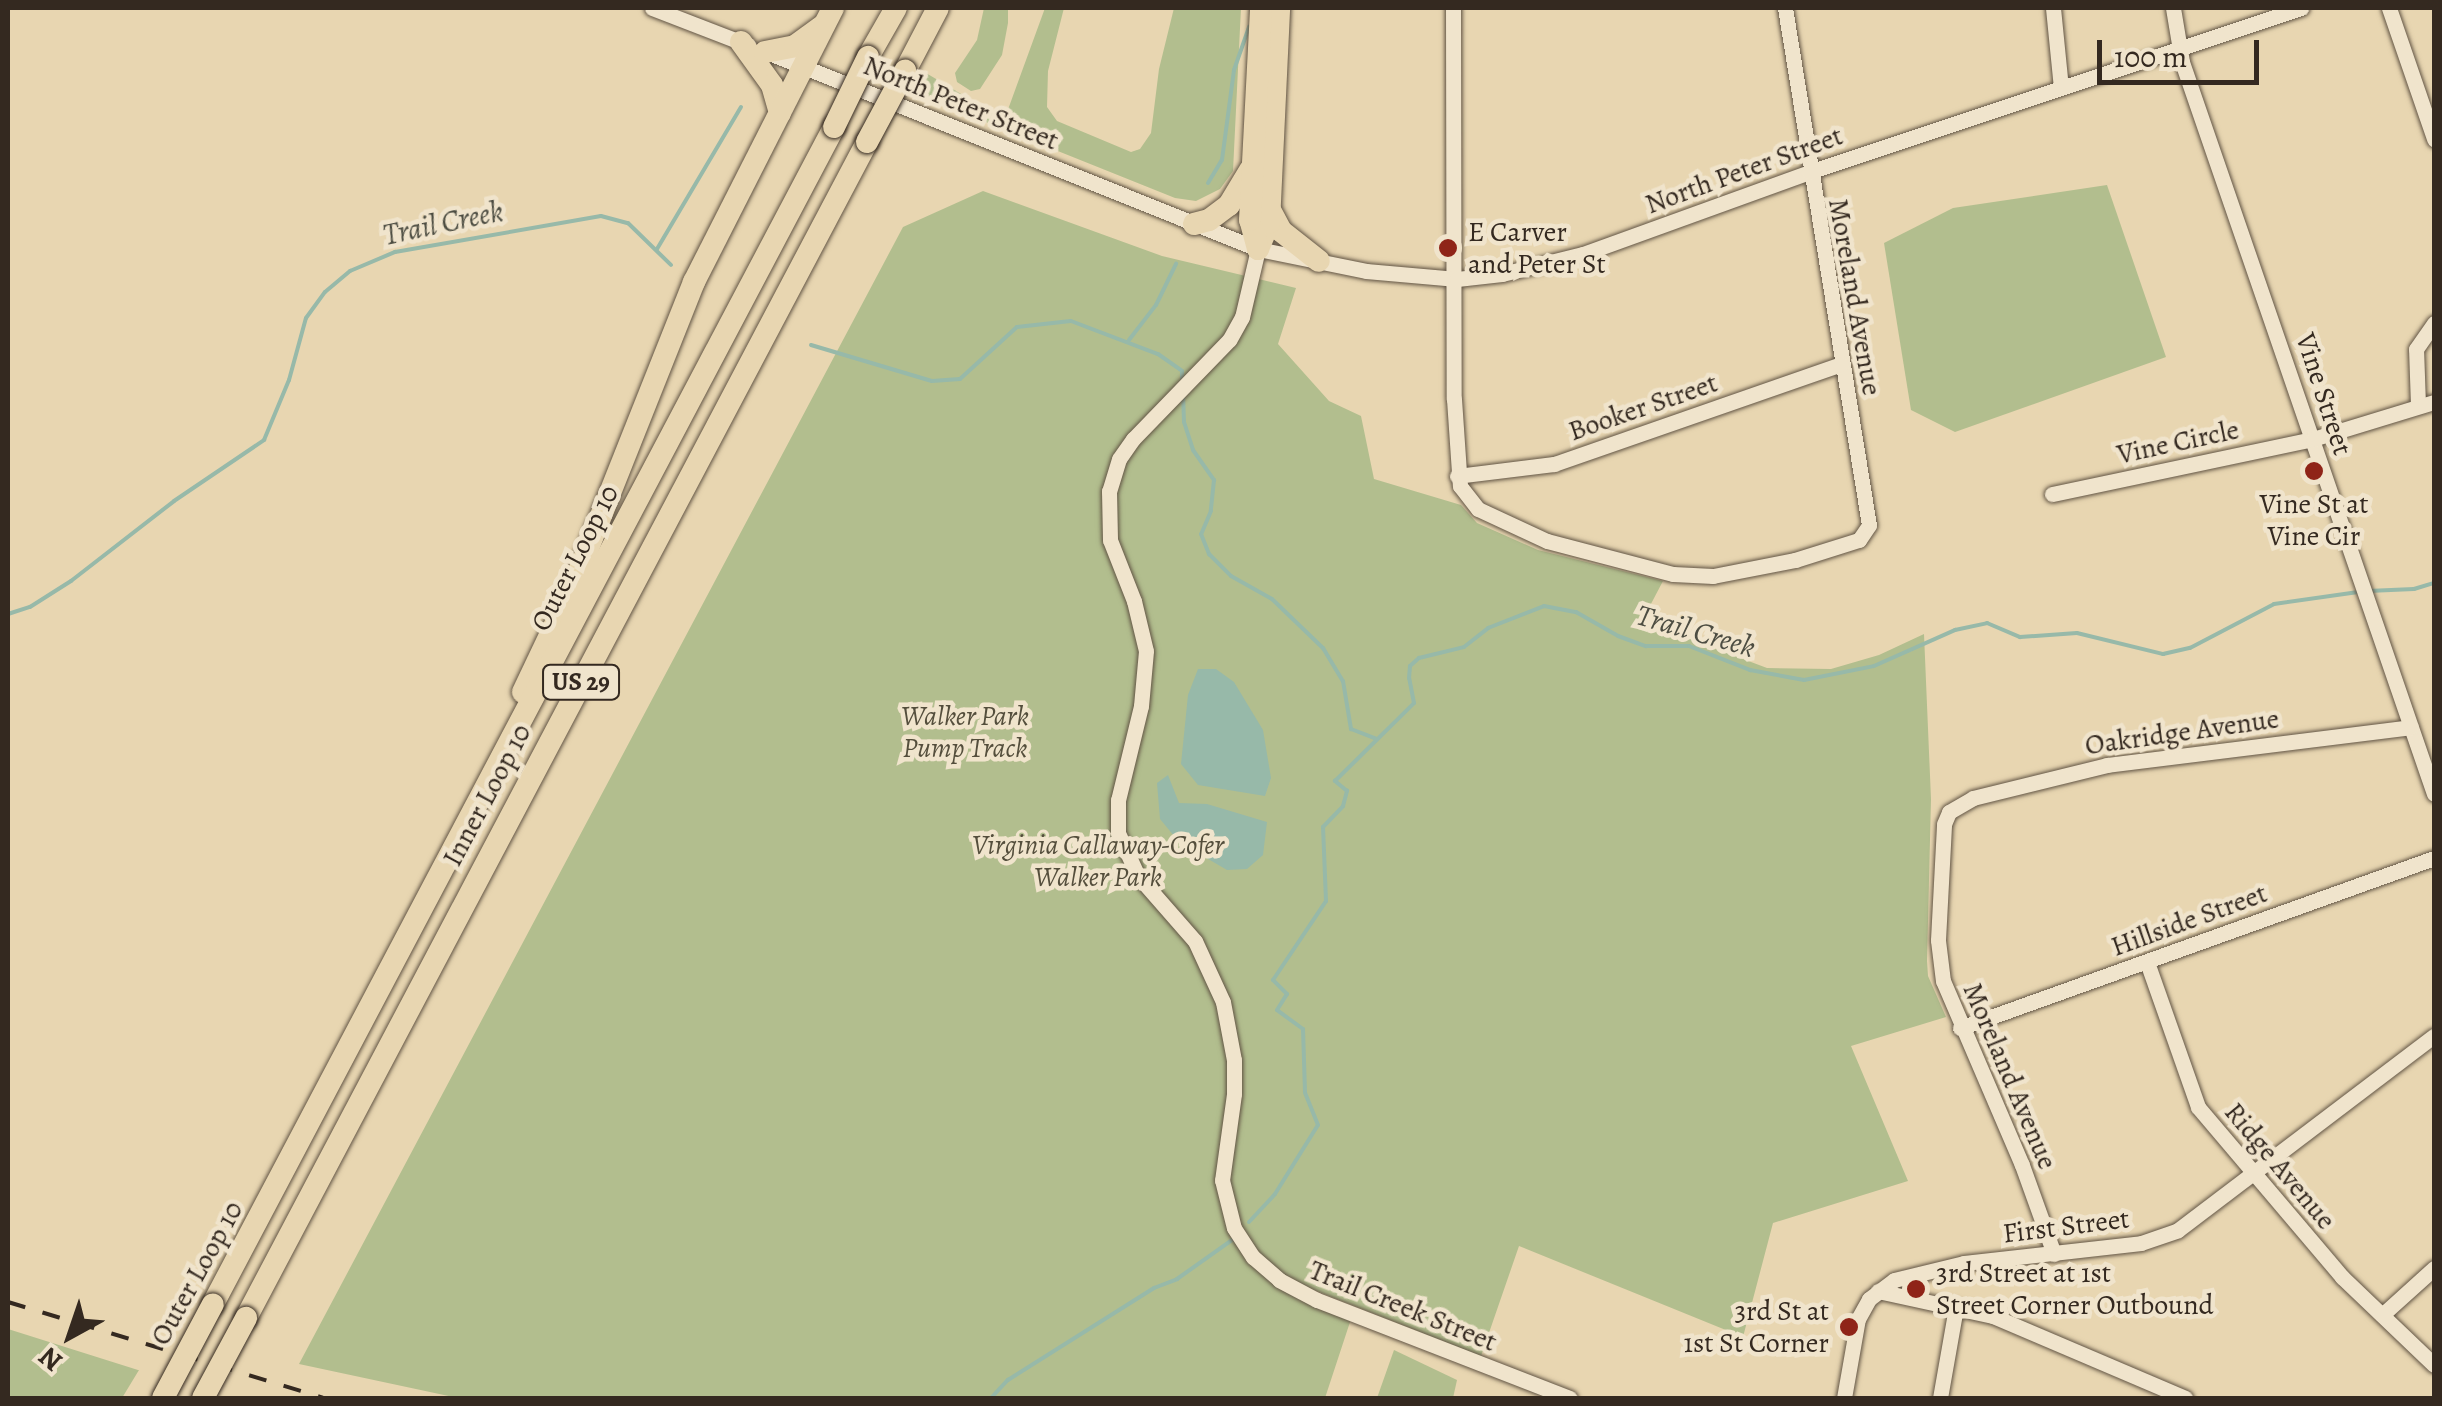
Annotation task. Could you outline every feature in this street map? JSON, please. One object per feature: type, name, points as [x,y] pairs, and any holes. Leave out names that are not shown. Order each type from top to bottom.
[{"type":"highway","name":"Outer Loop 10","points":[[164,1398],[896,8]]},
{"type":"highway","name":"Inner Loop 10","points":[[203,1398],[938,8]]},
{"type":"highway","points":[[1258,248],[1250,220],[1260,8]]},
{"type":"highway","points":[[1258,248],[1270,210],[1279,8]]},
{"type":"highway","points":[[765,52],[794,46],[828,17]]},
{"type":"highway","points":[[423,912],[437,858],[571,590],[686,298],[828,17]]},
{"type":"highway","points":[[741,42],[772,86],[780,113]]},
{"type":"highway","points":[[1194,224],[1229,206],[1254,162]]},
{"type":"highway","points":[[1270,210],[1281,230],[1319,261]]},
{"type":"street","name":"North Peter Street","points":[[652,8],[1258,248],[1319,261],[1457,279],[1502,274],[1583,254],[1809,172],[2179,52],[2301,8]]},
{"type":"street","points":[[1453,8],[1456,476]]},
{"type":"street","name":"Moreland Avenue","points":[[1456,476],[1470,502],[1504,524],[1576,552],[1673,574],[1713,576],[1743,572],[1795,560],[1866,535],[1869,525],[1785,8]]},
{"type":"street","points":[[2053,8],[2061,88]]},
{"type":"street","name":"Vine Street","points":[[2173,8],[2179,52],[2434,794]]},
{"type":"street","points":[[2389,8],[2434,139]]},
{"type":"street","name":"Trail Creek Street","points":[[1258,248],[1242,317],[1208,366],[1150,421],[1119,460],[1109,490],[1110,540],[1134,600],[1146,651],[1142,706],[1118,800],[1118,834],[1138,876],[1195,941],[1223,1002],[1234,1060],[1234,1094],[1222,1180],[1234,1228],[1265,1270],[1294,1290],[1570,1398]]},
{"type":"street","points":[[2426,404],[2416,349],[2434,323]]},
{"type":"street","name":"Booker Street","points":[[1456,476],[1554,464],[1841,364]]},
{"type":"street","name":"Vine Circle","points":[[2052,494],[2314,439],[2426,404]]},
{"type":"street","name":"Oakridge Avenue","points":[[1962,802],[2107,765],[2412,727]]},
{"type":"street","name":"Moreland Avenue","points":[[1962,802],[1949,812],[1944,824],[1938,940],[1943,982],[2022,1165],[2054,1254]]},
{"type":"street","name":"Hillside Street","points":[[1960,1028],[2434,858]]},
{"type":"street","name":"Ridge Avenue","points":[[2147,962],[2198,1107],[2251,1174],[2434,1366]]},
{"type":"street","name":"First Street","points":[[1878,1290],[1908,1274],[1932,1268],[2156,1240],[2194,1220],[2434,1036]]},
{"type":"street","points":[[2382,1315],[2434,1268]]},
{"type":"street","points":[[1844,1398],[1858,1320],[1878,1290],[1993,1316],[2185,1398]]},
{"type":"street","points":[[1940,1398],[1956,1306]]},
{"type":"green space","points":[[984,8],[1008,8],[1008,23],[1002,55],[980,89],[971,91],[957,82],[955,73],[977,40]]},
{"type":"green space","points":[[1045,8],[1064,8],[1048,71],[1047,107],[1057,121],[1131,152],[1140,149],[1151,133],[1159,69],[1174,8],[1241,8],[1233,171],[1220,189],[1196,201],[1175,198],[916,94],[926,73],[983,107],[1006,115]]},
{"type":"green space","points":[[2107,185],[2166,357],[1955,432],[1911,410],[1884,243],[1953,208]]},
{"type":"green space","name":"Virginia Callaway-Cofer Walker Park","points":[[983,191],[1162,256],[1296,288],[1278,344],[1329,401],[1361,416],[1374,479],[1461,505],[1477,523],[1538,550],[1663,581],[1642,621],[1767,668],[1831,669],[1879,655],[1924,634],[1931,799],[1927,961],[1928,976],[1946,1017],[1851,1046],[1908,1181],[1773,1223],[1743,1337],[1519,1246],[1481,1356],[1299,1284],[1293,1296],[1351,1319],[1325,1398],[458,1398],[299,1364],[903,227]]},
{"type":"green space","points":[[8,1329],[139,1370],[122,1398],[8,1398]]},
{"type":"green space","points":[[1394,1350],[1457,1380],[1453,1398],[1377,1398]]},
{"type":"shaded area","points":[[1198,669],[1216,669],[1234,682],[1263,730],[1271,778],[1265,796],[1198,785],[1181,764],[1188,695]]},
{"type":"shaded area","points":[[1168,775],[1179,803],[1207,804],[1267,822],[1263,855],[1247,869],[1227,870],[1179,842],[1160,819],[1157,783]]},
{"type":"waterway","points":[[1208,183],[1222,160],[1234,70],[1249,27]]},
{"type":"waterway","points":[[657,249],[741,107]]},
{"type":"waterway","name":"Trail Creek","points":[[8,614],[30,607],[71,581],[174,501],[264,440],[289,380],[306,318],[325,292],[350,271],[395,252],[601,216],[628,223],[671,265]]},
{"type":"waterway","points":[[1129,340],[1156,305],[1176,264]]},
{"type":"waterway","name":"Trail Creek","points":[[811,345],[932,381],[960,379],[1017,327],[1071,321],[1158,354],[1182,371],[1182,378]]},
{"type":"waterway","name":"Trail Creek","points":[[1183,393],[1184,422],[1193,450],[1214,480],[1211,511],[1201,534],[1209,554],[1231,576],[1272,599],[1323,648],[1343,681],[1351,729],[1375,738]]},
{"type":"waterway","name":"Trail Creek","points":[[2368,591],[2414,589],[2434,583]]},
{"type":"waterway","name":"Trail Creek","points":[[1249,1222],[1275,1194],[1318,1125],[1305,1092],[1303,1029],[1277,1010],[1287,994],[1273,980],[1326,901],[1323,827],[1343,806],[1347,791],[1335,781],[1414,703],[1410,666],[1419,658],[1464,647],[1488,628],[1544,606],[1576,612],[1618,636],[1646,646],[1689,646],[1750,670],[1804,680],[1874,666],[1955,630],[1987,623],[2020,637],[2077,633],[2163,654],[2190,648],[2274,604],[2358,592]]},
{"type":"waterway","points":[[991,1398],[1008,1380],[1154,1288],[1177,1279],[1236,1237]]},
{"type":"railway","points":[[8,1302],[323,1398]]},
{"type":"place","name":"E Carver and Peter St","points":[[1448,248]]},
{"type":"place","name":"Vine St at Vine Cir","points":[[2314,471]]},
{"type":"place","name":"3rd Street at 1st Street Corner Outbound","points":[[1916,1289]]},
{"type":"place","name":"3rd St at 1st St Corner","points":[[1849,1327]]},
{"type":"park label","name":"Walker Park Pump Track","points":[[965,732]]}]
